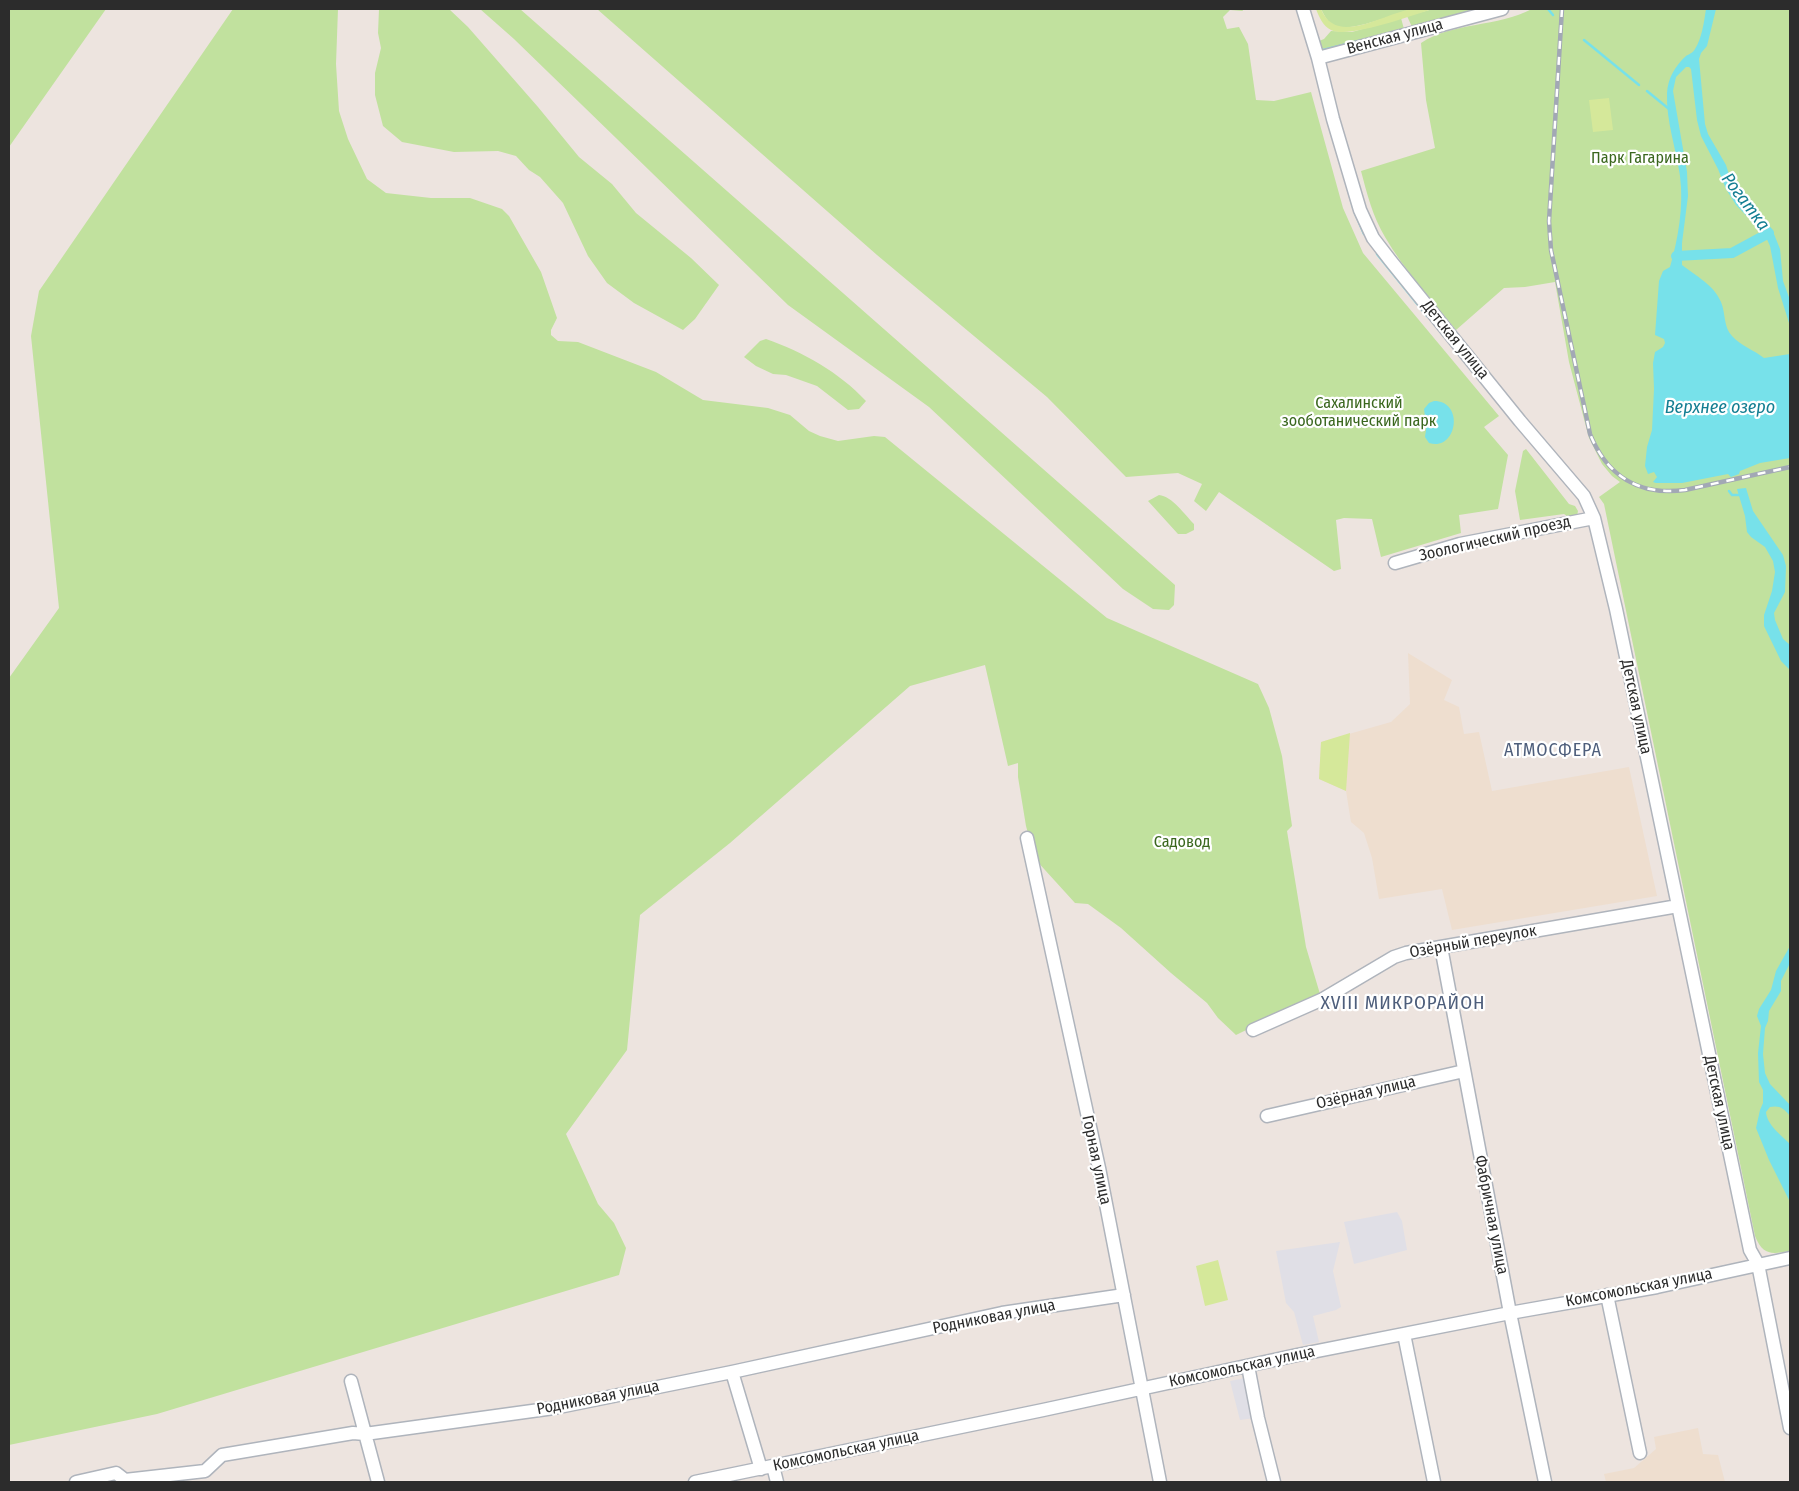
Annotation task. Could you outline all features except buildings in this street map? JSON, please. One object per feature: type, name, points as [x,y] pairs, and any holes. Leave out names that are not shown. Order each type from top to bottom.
[{"type":"street","name":"Детская улица","points":[[1303,9],[1360,210],[1374,238],[1584,496],[1594,518],[1612,589],[1750,1250],[1758,1264],[1790,1428]]},
{"type":"street","name":"Венская улица","points":[[1318,58],[1502,9]]},
{"type":"street","name":"Зоологический проезд","points":[[1396,563],[1460,544],[1594,518]]},
{"type":"street","name":"Горная улица","points":[[1027,838],[1099,1168],[1160,1482]]},
{"type":"street","name":"Озёрный переулок","points":[[1253,1030],[1323,999],[1406,953],[1678,906]]},
{"type":"street","name":"Фабричная улица","points":[[1441,947],[1510,1313],[1545,1482]]},
{"type":"street","name":"Озёрная улица","points":[[1267,1116],[1464,1071]]},
{"type":"street","name":"Комсомольская улица","points":[[695,1482],[1404,1334],[1657,1287],[1790,1258]]},
{"type":"street","name":"Родниковая улица","points":[[76,1482],[116,1473],[125,1480],[205,1471],[222,1455],[344,1434],[365,1434],[554,1408],[732,1372],[1002,1313],[1124,1295]]},
{"type":"street","points":[[1607,1295],[1640,1453]]},
{"type":"street","points":[[1404,1334],[1434,1482]]},
{"type":"street","points":[[1248,1366],[1258,1418],[1274,1482]]},
{"type":"street","points":[[732,1372],[767,1468],[777,1482]]},
{"type":"street","points":[[350,1381],[378,1482]]},
{"type":"shaded area","points":[[1408,653],[1452,680],[1444,700],[1459,707],[1464,734],[1479,732],[1492,791],[1629,767],[1657,896],[1452,930],[1442,889],[1379,899],[1372,858],[1364,833],[1351,822],[1346,791],[1319,779],[1321,742],[1391,722],[1410,704]]},
{"type":"shaded area","points":[[1397,1212],[1402,1221],[1407,1250],[1354,1264],[1344,1222]]},
{"type":"shaded area","points":[[1340,1242],[1333,1271],[1341,1307],[1313,1316],[1319,1342],[1303,1345],[1294,1312],[1286,1303],[1276,1251]]},
{"type":"shaded area","points":[[1245,1378],[1254,1418],[1240,1420],[1230,1381]]},
{"type":"shaded area","points":[[1698,1428],[1703,1454],[1718,1455],[1725,1482],[1606,1482],[1604,1474],[1634,1468],[1656,1449],[1654,1437]]},
{"type":"green space","points":[[9,9],[106,9],[9,147]]},
{"type":"green space","name":"Садовод","points":[[233,9],[338,9],[336,64],[339,111],[348,139],[367,179],[386,193],[431,198],[470,198],[502,209],[509,216],[541,272],[557,318],[551,330],[551,335],[558,341],[578,342],[656,372],[703,400],[768,408],[790,415],[809,431],[820,436],[838,441],[874,436],[885,437],[1107,618],[1258,684],[1269,708],[1282,756],[1292,826],[1287,831],[1306,947],[1320,994],[1236,1035],[1218,1018],[1207,1003],[1121,928],[1088,904],[1075,903],[1035,859],[1026,826],[1018,777],[1018,763],[1008,766],[985,665],[910,686],[730,843],[640,915],[627,1050],[566,1134],[598,1204],[614,1223],[626,1248],[619,1275],[157,1414],[9,1445],[9,678],[59,608],[31,336],[39,291]]},
{"type":"green space","points":[[379,9],[449,9],[468,27],[579,157],[612,184],[636,213],[691,258],[719,285],[695,319],[683,330],[634,303],[607,283],[588,256],[563,203],[540,177],[529,170],[516,156],[498,151],[454,152],[402,142],[383,126],[375,95],[375,73],[381,48],[378,33]]},
{"type":"green space","points":[[480,9],[520,9],[1175,585],[1174,605],[1169,610],[1153,609],[1123,589],[929,407],[788,305],[514,39]]},
{"type":"green space","name":"Сахалинский зооботанический парк","points":[[597,9],[1242,9],[1243,11],[1230,10],[1223,17],[1227,29],[1239,27],[1248,44],[1256,100],[1274,101],[1311,92],[1343,208],[1363,253],[1499,416],[1484,427],[1508,455],[1498,509],[1459,515],[1461,533],[1381,557],[1372,519],[1344,518],[1336,520],[1341,569],[1334,571],[1219,492],[1206,511],[1194,501],[1202,484],[1178,473],[1126,477],[1047,397],[877,255]]},
{"type":"green space","points":[[1316,9],[1321,9],[1328,20],[1338,26],[1350,27],[1362,25],[1402,11],[1433,9],[1366,29],[1340,32],[1331,30],[1326,26]]},
{"type":"green space","points":[[1321,9],[1412,9],[1360,25],[1340,27],[1332,25]]},
{"type":"green space","points":[[1433,9],[1481,9],[1412,27],[1407,16]]},
{"type":"green space","name":"Парк Гагарина","points":[[1532,9],[1790,9],[1790,1251],[1769,1252],[1761,1247],[1755,1236],[1604,504],[1599,497],[1620,482],[1602,464],[1589,438],[1569,362],[1555,282],[1504,288],[1456,330],[1409,273],[1385,237],[1368,197],[1361,171],[1435,148],[1426,100],[1421,43],[1447,31],[1505,19]]},
{"type":"green space","points":[[1401,18],[1404,29],[1333,47],[1322,49],[1319,46],[1319,41],[1324,39],[1331,31],[1352,32]]},
{"type":"green space","points":[[1609,98],[1613,130],[1593,132],[1589,100]]},
{"type":"green space","points":[[766,339],[820,364],[844,381],[866,401],[859,409],[848,410],[817,386],[786,375],[773,374],[756,366],[744,357],[760,341]]},
{"type":"green space","points":[[1526,449],[1569,504],[1575,506],[1578,511],[1577,516],[1570,518],[1564,514],[1520,520],[1515,491],[1523,451]]},
{"type":"green space","points":[[1159,495],[1164,496],[1178,506],[1194,524],[1194,530],[1186,534],[1178,534],[1148,501]]},
{"type":"green space","points":[[1350,733],[1346,791],[1319,779],[1321,742]]},
{"type":"green space","points":[[1218,1260],[1228,1300],[1205,1306],[1196,1266]]},
{"type":"water","name":"Верхнее озеро","points":[[1706,9],[1716,9],[1707,46],[1699,59],[1705,124],[1708,134],[1726,165],[1732,184],[1772,229],[1780,249],[1783,281],[1790,300],[1790,326],[1778,288],[1770,246],[1765,235],[1736,205],[1726,189],[1701,136],[1697,120],[1691,69],[1689,67],[1686,67],[1676,77],[1673,91],[1687,172],[1688,196],[1682,243],[1682,265],[1704,281],[1718,296],[1723,306],[1727,328],[1732,336],[1764,358],[1790,354],[1790,458],[1760,463],[1731,477],[1728,474],[1682,483],[1656,483],[1653,482],[1657,477],[1654,472],[1648,474],[1645,466],[1647,447],[1652,430],[1653,363],[1655,352],[1663,347],[1665,343],[1664,339],[1655,335],[1659,281],[1663,271],[1670,267],[1676,245],[1681,211],[1680,176],[1670,124],[1667,93],[1675,68],[1686,56],[1693,52],[1697,45]]},
{"type":"water","points":[[1434,401],[1444,403],[1450,409],[1454,425],[1451,434],[1439,444],[1429,443],[1425,437],[1427,423],[1424,409],[1429,403]]},
{"type":"water","points":[[1746,488],[1753,511],[1783,555],[1786,566],[1785,592],[1774,613],[1783,639],[1790,645],[1790,670],[1781,661],[1764,626],[1764,615],[1772,591],[1775,572],[1773,561],[1765,547],[1747,532],[1745,516],[1737,489]]},
{"type":"water","points":[[1790,946],[1790,963],[1781,981],[1781,991],[1769,1011],[1765,1028],[1763,1054],[1765,1073],[1770,1084],[1790,1105],[1790,1116],[1783,1109],[1776,1106],[1770,1107],[1766,1112],[1772,1125],[1790,1144],[1790,1202],[1769,1160],[1756,1128],[1763,1103],[1763,1090],[1759,1082],[1758,1053],[1761,1026],[1757,1016],[1759,1009],[1771,990],[1776,971]]},
{"type":"waterway","points":[[1548,9],[1553,15]]},
{"type":"waterway","points":[[1323,50],[1363,40]]},
{"type":"waterway","points":[[1584,40],[1639,85]]},
{"type":"waterway","points":[[1647,91],[1669,109]]},
{"type":"waterway","points":[[1347,186],[1353,207]]},
{"type":"waterway","points":[[1355,213],[1364,234]]},
{"type":"waterway","name":"Рогатка","points":[[1676,256],[1732,253],[1769,233]]},
{"type":"waterway","points":[[1377,254],[1427,316]]},
{"type":"waterway","points":[[1729,491],[1732,495],[1741,495]]},
{"type":"railway","points":[[1562,9],[1549,221],[1551,250],[1590,434],[1597,449],[1615,472],[1639,486],[1653,490],[1685,490],[1790,467]]},
{"type":"district","name":"АТМОСФЕРА","points":[[1553,751]]},
{"type":"district","name":"XVIII МИКРОРАЙОН","points":[[1403,1004]]}]
